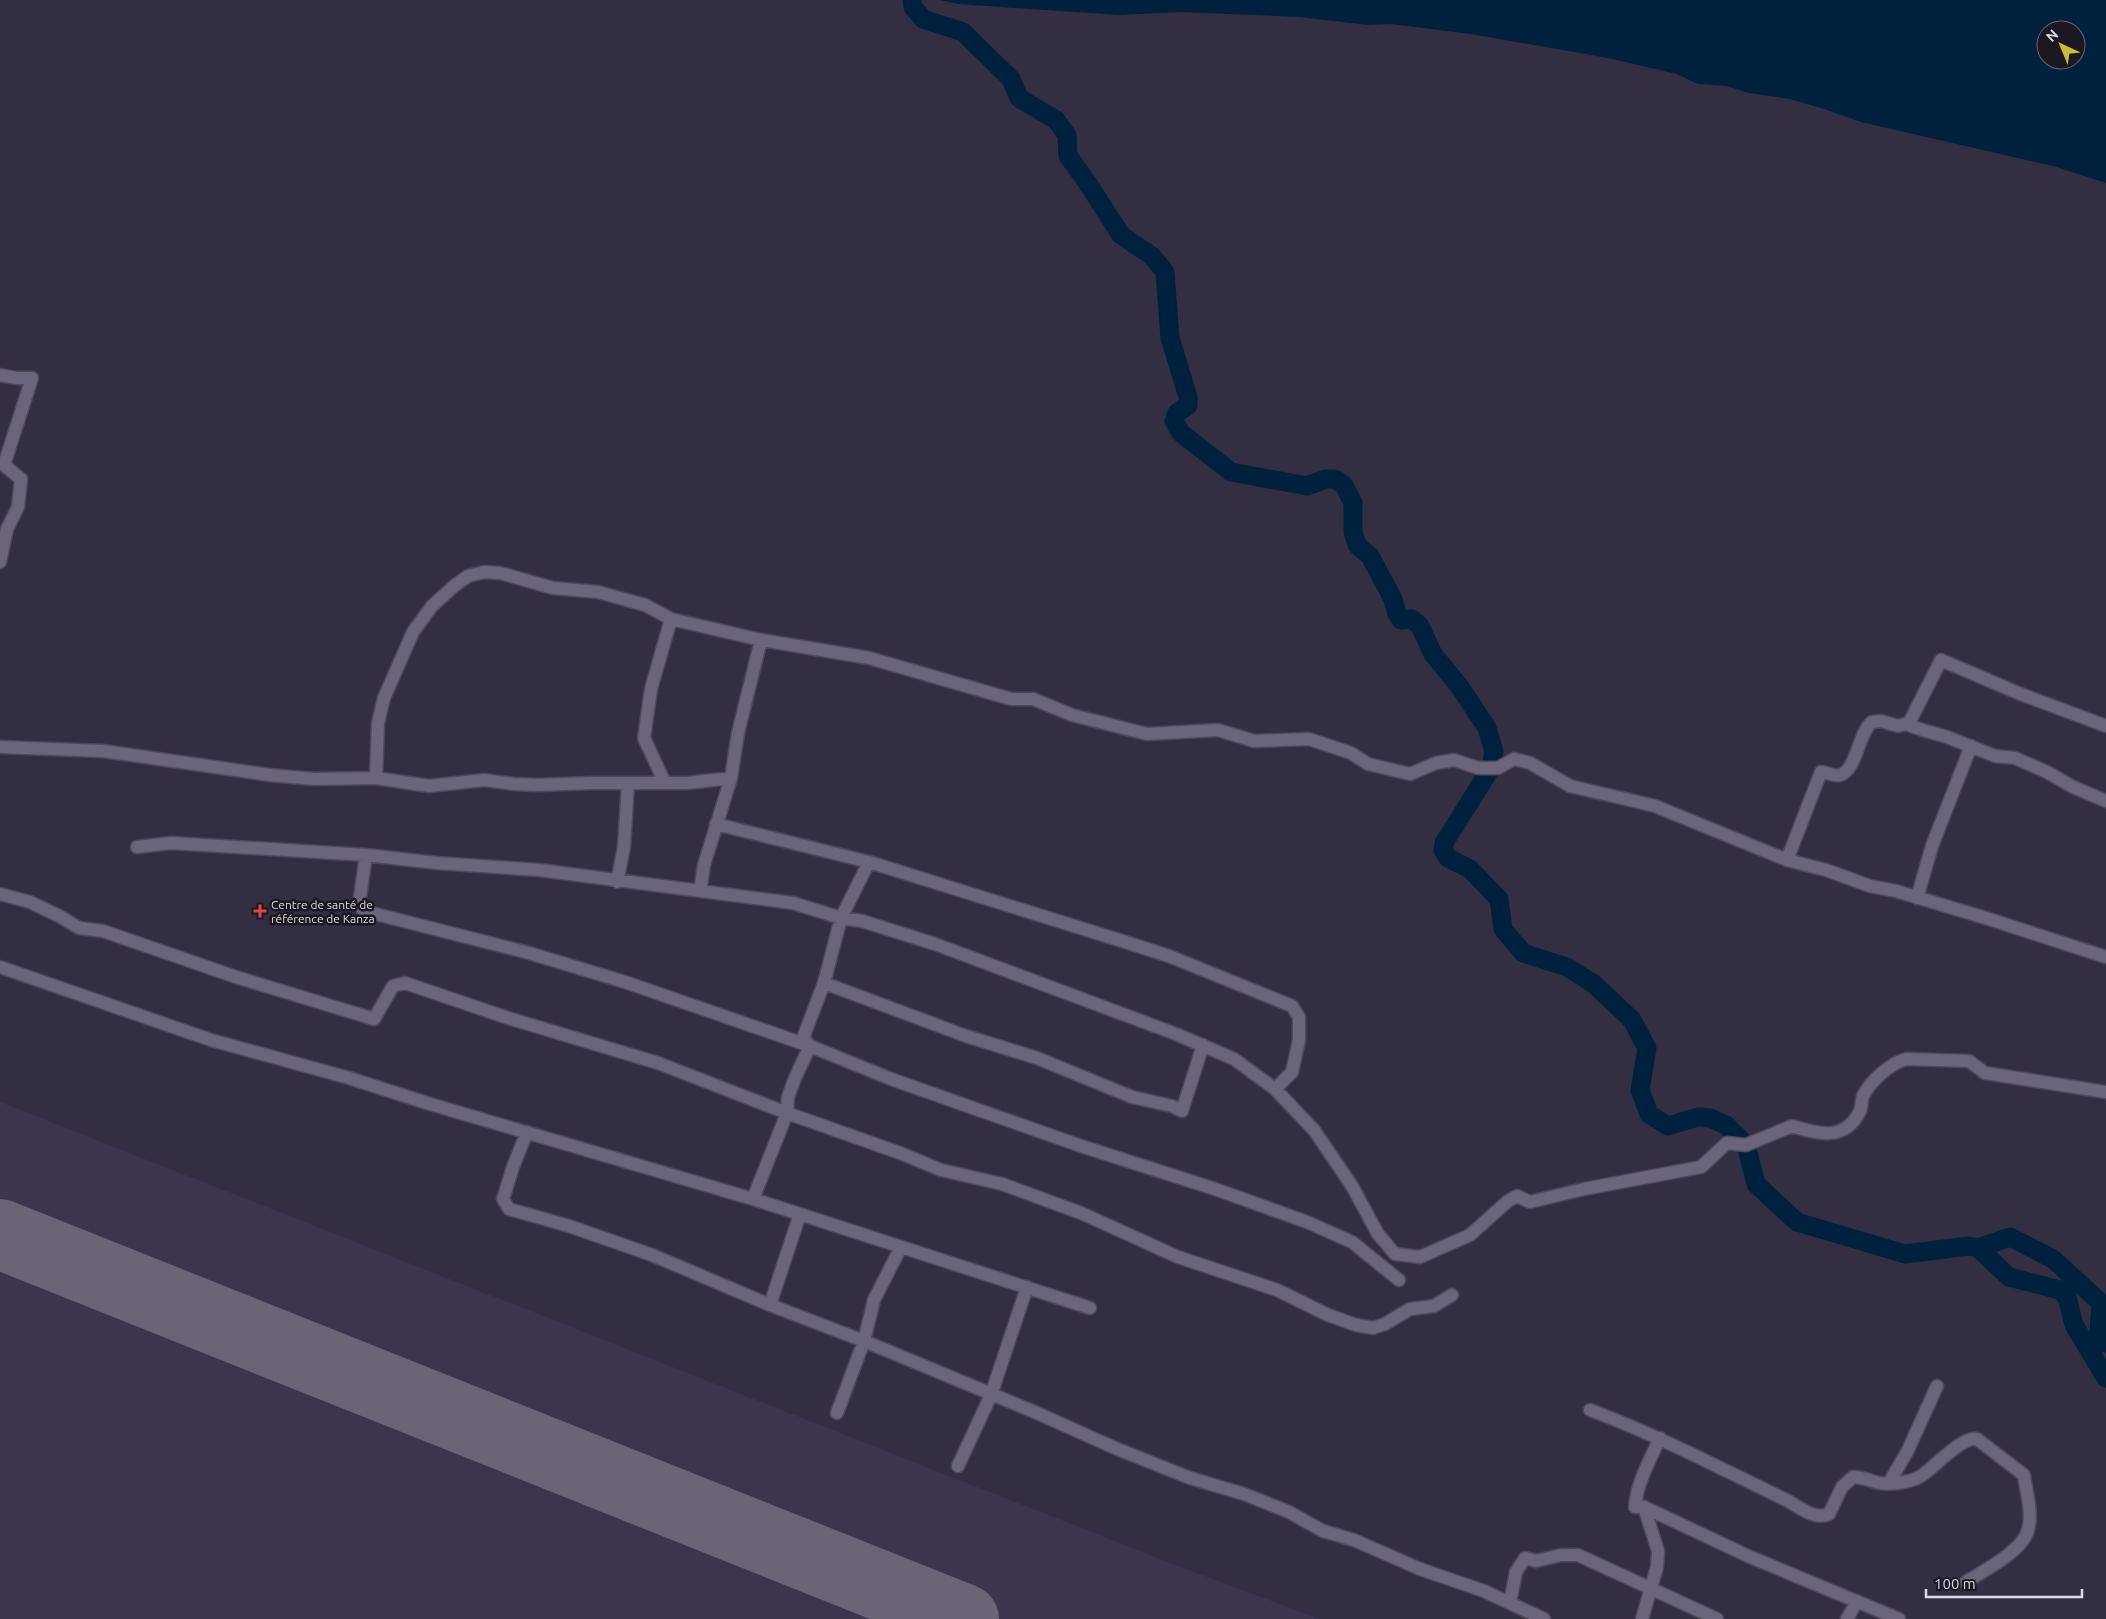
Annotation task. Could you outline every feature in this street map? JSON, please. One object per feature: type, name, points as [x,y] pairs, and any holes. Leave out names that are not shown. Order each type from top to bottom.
[{"type":"street","points":[[0,375],[32,378],[4,465],[20,479],[18,507],[7,529],[0,562]]},
{"type":"street","points":[[376,778],[378,723],[384,698],[413,632],[432,606],[468,576],[484,572],[500,573],[554,588],[598,592],[645,605],[671,619],[761,640],[869,658],[1010,699],[1033,699],[1072,715],[1147,734],[1218,730],[1254,741],[1309,739],[1351,753],[1368,764],[1410,774],[1436,763],[1454,760],[1478,768],[1498,768],[1514,759],[1530,763],[1570,786],[1655,806],[1787,860],[1826,870],[1870,886],[1989,919],[2106,957]]},
{"type":"street","points":[[665,782],[644,738],[651,689],[671,619]]},
{"type":"street","points":[[700,891],[716,824],[730,778],[738,734],[761,640]]},
{"type":"street","points":[[1787,860],[1821,772],[1838,775],[1844,772],[1855,756],[1863,733],[1872,722],[1881,721],[1898,726],[1909,723],[1941,660],[2023,695],[2106,726]]},
{"type":"street","points":[[1909,723],[1911,726],[1995,756],[2015,758],[2106,801]]},
{"type":"street","points":[[1917,898],[1932,846],[1971,746]]},
{"type":"street","points":[[0,747],[103,751],[270,775],[314,779],[376,778],[429,786],[484,780],[538,785],[687,783],[730,778]]},
{"type":"street","points":[[617,882],[624,847],[628,783]]},
{"type":"street","points":[[716,824],[869,862],[1169,956],[1292,1006],[1299,1017],[1299,1040],[1292,1072],[1275,1089]]},
{"type":"street","points":[[137,847],[171,843],[366,855],[437,863],[539,870],[617,882],[793,903],[841,918],[862,920],[935,944],[1234,1058],[1275,1089],[1314,1130],[1352,1186],[1378,1234],[1395,1254],[1420,1257],[1470,1235],[1516,1196],[1530,1202],[1584,1189],[1701,1167],[1727,1143],[1746,1145],[1792,1126],[1814,1133],[1828,1134],[1841,1131],[1860,1111],[1863,1096],[1883,1071],[1897,1062],[1906,1059],[1969,1060],[1985,1073],[2106,1092]]},
{"type":"street","points":[[366,855],[359,904],[364,911],[430,926],[625,982],[810,1046],[891,1079],[1081,1146],[1214,1189],[1307,1222],[1352,1242],[1399,1280]]},
{"type":"street","points":[[810,1046],[803,1038],[824,983],[841,918],[869,862]]},
{"type":"street","points":[[0,894],[30,902],[79,928],[103,931],[236,978],[374,1019],[393,986],[405,983],[508,1018],[658,1063],[941,1170],[1002,1184],[1081,1213],[1178,1257],[1277,1290],[1328,1315],[1356,1325],[1373,1328],[1385,1324],[1410,1309],[1434,1306],[1452,1295]]},
{"type":"street","points":[[0,967],[211,1040],[349,1078],[753,1199],[1090,1308]]},
{"type":"street","points":[[824,983],[966,1036],[1037,1058],[1132,1097],[1172,1106],[1182,1111],[1203,1045]]},
{"type":"street","points":[[753,1199],[787,1113],[788,1097],[795,1078],[810,1046]]},
{"type":"street","points":[[527,1132],[512,1167],[503,1199],[509,1209],[569,1226],[652,1255],[770,1305],[864,1341],[1190,1478],[1244,1494],[1289,1512],[1323,1531],[1354,1540],[1420,1569],[1510,1602],[1544,1619]]},
{"type":"street","points":[[770,1305],[800,1214]]},
{"type":"street","points":[[837,1413],[864,1341],[874,1300],[901,1247]]},
{"type":"street","points":[[958,1466],[991,1395],[1027,1287]]},
{"type":"street","points":[[1889,1483],[1908,1450],[1937,1386]]},
{"type":"street","points":[[1590,1410],[1660,1438],[1819,1517],[1829,1514],[1842,1488],[1853,1477],[1889,1483],[1911,1480],[1924,1475],[1934,1464],[1972,1438],[1977,1439],[2024,1475],[2029,1516],[2028,1530],[2024,1540],[2006,1556],[1966,1582]]},
{"type":"street","points":[[1660,1438],[1640,1482],[1635,1507],[1644,1507],[1748,1556],[1899,1619]]},
{"type":"street","points":[[1642,1619],[1657,1567],[1658,1551],[1644,1507]]},
{"type":"street","points":[[1510,1602],[1516,1572],[1525,1558],[1536,1561],[1569,1554],[1578,1555],[1717,1619]]},
{"type":"street","points":[[1848,1619],[1857,1601]]},
{"type":"shaded area","points":[[0,1102],[1178,1566],[1320,1619],[0,1619]]},
{"type":"water","points":[[940,0],[2106,0],[2106,183],[2053,166],[1861,122],[1790,99],[1749,93],[1727,86],[1698,84],[1677,74],[1608,58],[1471,34],[1391,24],[1368,25],[1299,17],[1182,12],[1118,15],[958,4]]},
{"type":"waterway","points":[[912,0],[913,7],[923,19],[963,32],[1011,79],[1019,98],[1056,120],[1067,135],[1068,156],[1121,235],[1152,256],[1165,272],[1170,338],[1188,397],[1188,405],[1177,413],[1174,421],[1181,433],[1231,472],[1307,486],[1326,479],[1335,479],[1344,485],[1353,503],[1353,532],[1357,545],[1370,556],[1393,599],[1397,614],[1401,620],[1412,619],[1420,626],[1433,654],[1460,687],[1487,728],[1494,752],[1491,768],[1444,843],[1443,850],[1448,858],[1470,869],[1499,899],[1503,929],[1523,953],[1567,967],[1594,984],[1632,1020],[1647,1048],[1640,1090],[1649,1114],[1668,1126],[1698,1117],[1710,1118],[1726,1125],[1746,1145],[1756,1184],[1797,1222],[1905,1254],[1968,1246],[1978,1248],[2009,1277],[2060,1290],[2067,1297],[2074,1325],[2106,1378]]},
{"type":"waterway","points":[[1978,1248],[2010,1237],[2053,1259],[2101,1303],[2099,1333],[2106,1343]]},
{"type":"runway","points":[[0,1234],[964,1619]]},
{"type":"place","name":"Centre de santé de référence de Kanza","points":[[260,911]]}]
